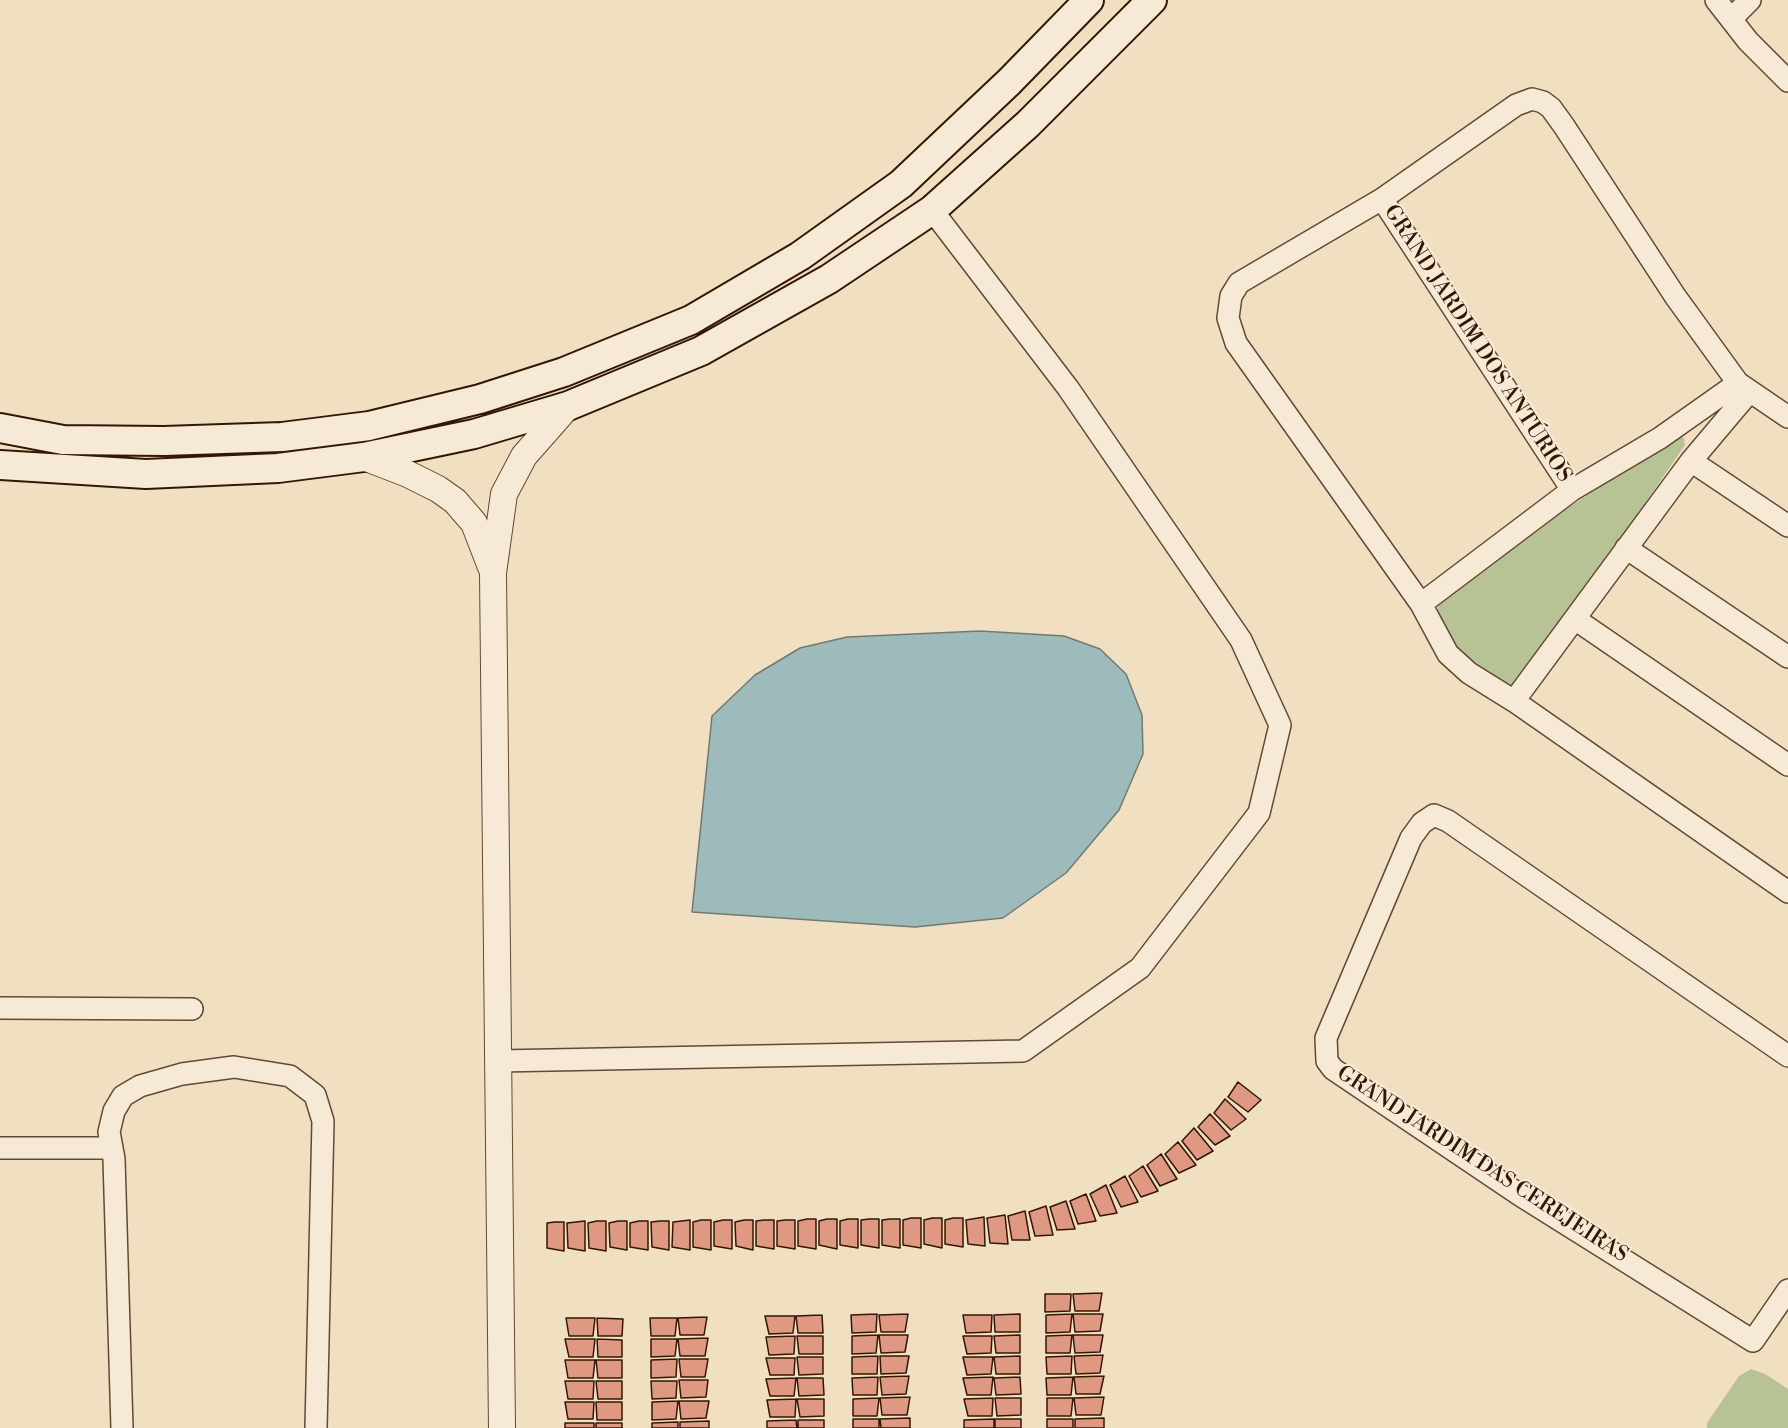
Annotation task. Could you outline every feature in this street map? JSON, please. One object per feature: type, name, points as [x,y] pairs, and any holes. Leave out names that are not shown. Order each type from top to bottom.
[{"type":"main road","points":[[0,428],[63,440],[164,441],[282,437],[369,426],[480,399],[564,372],[691,320],[800,256],[901,184],[1009,82],[1089,0]]},
{"type":"main road","points":[[0,465],[146,474],[278,468],[364,457],[474,434],[568,406],[701,351],[829,279],[932,210],[1028,124],[1152,0]]},
{"type":"street","points":[[1716,0],[1788,81]]},
{"type":"street","points":[[1731,19],[1750,0]]},
{"type":"street","name":"GRAND JARDIM DOS ANTÚRIOS","points":[[1788,417],[1744,387],[1675,296],[1564,126],[1543,102],[1532,99],[1516,105],[1382,199],[1239,283],[1231,296],[1228,318],[1236,343],[1421,604],[1448,654],[1469,674],[1514,701],[1788,892]]},
{"type":"street","name":"GRAND JARDIM DOS ANTÚRIOS","points":[[1382,199],[1572,490]]},
{"type":"street","points":[[498,1060],[1023,1051],[1140,969],[1259,813],[1280,725],[1240,640],[1068,388],[932,210]]},
{"type":"street","points":[[1514,701],[1744,387]]},
{"type":"street","name":"GRAND JARDIM DOS ANTÚRIOS","points":[[1421,604],[1572,490],[1744,387]]},
{"type":"street","points":[[502,1428],[493,573],[504,494],[524,456],[568,406]]},
{"type":"street","points":[[364,457],[408,474],[438,489],[455,501],[474,523],[493,573]]},
{"type":"street","points":[[1690,461],[1788,526]]},
{"type":"street","points":[[1626,548],[1788,657]]},
{"type":"street","points":[[1575,619],[1788,765]]},
{"type":"street","name":"GRAND JARDIM DAS CEREJEIRAS","points":[[1788,1056],[1456,826],[1434,815],[1422,823],[1411,838],[1326,1038],[1327,1061],[1333,1069],[1520,1195],[1754,1341],[1788,1290]]},
{"type":"street","points":[[0,1008],[192,1009]]},
{"type":"street","points":[[122,1428],[112,1148],[109,1132],[114,1111],[123,1096],[140,1086],[182,1074],[234,1067],[290,1076],[315,1095],[323,1121],[316,1428]]},
{"type":"street","points":[[0,1148],[112,1148]]},
{"type":"green space","points":[[1677,435],[1684,438],[1685,445],[1526,677],[1510,686],[1496,682],[1455,654],[1438,621],[1438,604],[1447,589]]},
{"type":"green space","points":[[1751,1369],[1765,1374],[1788,1389],[1788,1428],[1707,1428],[1707,1423],[1739,1376]]},
{"type":"water","points":[[980,631],[1064,636],[1100,649],[1126,674],[1142,715],[1143,754],[1119,810],[1066,873],[1003,918],[915,927],[692,912],[712,716],[755,675],[800,648],[847,637]]},
{"type":"building","points":[[1238,1082],[1261,1100],[1248,1112],[1228,1097]]},
{"type":"building","points":[[1225,1099],[1246,1119],[1231,1130],[1214,1113]]},
{"type":"building","points":[[1210,1114],[1230,1136],[1215,1145],[1198,1127]]},
{"type":"building","points":[[1194,1128],[1213,1151],[1197,1160],[1182,1141]]},
{"type":"building","points":[[1178,1142],[1196,1165],[1179,1173],[1165,1154]]},
{"type":"building","points":[[1161,1154],[1177,1179],[1160,1186],[1147,1165]]},
{"type":"building","points":[[1143,1166],[1158,1191],[1141,1197],[1129,1176]]},
{"type":"building","points":[[1125,1176],[1138,1202],[1121,1207],[1110,1185]]},
{"type":"building","points":[[1106,1185],[1117,1213],[1100,1216],[1090,1194]]},
{"type":"building","points":[[1086,1194],[1096,1221],[1078,1224],[1070,1201]]},
{"type":"building","points":[[1066,1201],[1075,1229],[1057,1230],[1050,1207]]},
{"type":"building","points":[[1046,1206],[1053,1235],[1035,1236],[1029,1212]]},
{"type":"building","points":[[1025,1211],[1030,1240],[1012,1240],[1008,1216]]},
{"type":"building","points":[[1005,1215],[1008,1244],[990,1243],[987,1218]]},
{"type":"building","points":[[984,1217],[985,1246],[968,1244],[966,1220]]},
{"type":"building","points":[[921,1218],[921,1248],[903,1245],[903,1220]]},
{"type":"building","points":[[942,1218],[942,1248],[924,1244],[924,1220]]},
{"type":"building","points":[[963,1218],[963,1247],[945,1244],[945,1220]]},
{"type":"building","points":[[816,1219],[816,1249],[798,1246],[798,1221]]},
{"type":"building","points":[[837,1219],[837,1249],[819,1245],[819,1221]]},
{"type":"building","points":[[858,1219],[858,1248],[840,1245],[840,1221]]},
{"type":"building","points":[[879,1219],[879,1248],[861,1245],[861,1220]]},
{"type":"building","points":[[900,1219],[900,1248],[882,1245],[882,1220]]},
{"type":"building","points":[[690,1220],[690,1250],[672,1247],[673,1222]]},
{"type":"building","points":[[711,1220],[711,1250],[693,1247],[693,1222]]},
{"type":"building","points":[[732,1220],[732,1249],[714,1246],[714,1222]]},
{"type":"building","points":[[753,1220],[753,1250],[736,1246],[735,1222]]},
{"type":"building","points":[[774,1220],[774,1249],[756,1246],[756,1221]]},
{"type":"building","points":[[795,1220],[795,1249],[777,1246],[777,1221]]},
{"type":"building","points":[[585,1221],[585,1251],[568,1248],[567,1223]]},
{"type":"building","points":[[606,1221],[606,1251],[589,1248],[588,1223]]},
{"type":"building","points":[[627,1221],[627,1250],[610,1247],[609,1223]]},
{"type":"building","points":[[648,1221],[648,1250],[630,1247],[630,1223]]},
{"type":"building","points":[[669,1221],[669,1250],[652,1247],[651,1222]]},
{"type":"building","points":[[564,1222],[564,1251],[547,1248],[547,1223]]},
{"type":"building","points":[[1102,1293],[1099,1311],[1075,1311],[1073,1294]]},
{"type":"building","points":[[1045,1294],[1071,1294],[1070,1311],[1045,1312]]},
{"type":"building","points":[[877,1314],[876,1332],[852,1333],[851,1315]]},
{"type":"building","points":[[908,1314],[905,1332],[881,1332],[879,1315]]},
{"type":"building","points":[[1020,1314],[1020,1332],[995,1332],[994,1315]]},
{"type":"building","points":[[1072,1314],[1070,1332],[1046,1333],[1046,1315]]},
{"type":"building","points":[[1073,1314],[1103,1314],[1100,1331],[1075,1332]]},
{"type":"building","points":[[822,1315],[823,1333],[798,1333],[796,1316]]},
{"type":"building","points":[[963,1315],[992,1315],[991,1332],[966,1333]]},
{"type":"building","points":[[765,1316],[795,1316],[793,1333],[769,1334]]},
{"type":"building","points":[[707,1317],[704,1335],[680,1335],[678,1318]]},
{"type":"building","points":[[566,1318],[595,1318],[593,1336],[569,1336]]},
{"type":"building","points":[[597,1318],[623,1319],[622,1336],[598,1336]]},
{"type":"building","points":[[650,1318],[677,1318],[675,1336],[651,1336]]},
{"type":"building","points":[[878,1335],[876,1353],[852,1354],[852,1336]]},
{"type":"building","points":[[879,1335],[908,1335],[905,1352],[881,1353]]},
{"type":"building","points":[[1020,1335],[1020,1353],[996,1353],[994,1336]]},
{"type":"building","points":[[1072,1335],[1070,1353],[1046,1353],[1046,1336]]},
{"type":"building","points":[[1073,1335],[1103,1335],[1100,1352],[1075,1353]]},
{"type":"building","points":[[795,1336],[794,1354],[769,1355],[766,1337]]},
{"type":"building","points":[[797,1336],[823,1336],[823,1354],[799,1354]]},
{"type":"building","points":[[963,1336],[992,1336],[991,1353],[967,1354]]},
{"type":"building","points":[[708,1338],[705,1356],[680,1356],[678,1339]]},
{"type":"building","points":[[565,1339],[595,1339],[593,1357],[569,1357]]},
{"type":"building","points":[[597,1339],[622,1340],[622,1357],[598,1357]]},
{"type":"building","points":[[651,1339],[677,1339],[675,1356],[651,1357]]},
{"type":"building","points":[[1103,1355],[1100,1373],[1076,1374],[1074,1356]]},
{"type":"building","points":[[878,1356],[877,1374],[852,1374],[852,1357]]},
{"type":"building","points":[[880,1356],[909,1356],[906,1373],[881,1374]]},
{"type":"building","points":[[1020,1356],[1020,1374],[996,1374],[994,1357]]},
{"type":"building","points":[[1072,1356],[1071,1374],[1047,1374],[1046,1357]]},
{"type":"building","points":[[797,1357],[823,1357],[823,1374],[799,1375]]},
{"type":"building","points":[[963,1357],[993,1357],[991,1374],[967,1375]]},
{"type":"building","points":[[766,1358],[795,1358],[794,1375],[770,1375]]},
{"type":"building","points":[[677,1359],[676,1377],[651,1378],[651,1360]]},
{"type":"building","points":[[679,1359],[708,1359],[705,1377],[681,1377]]},
{"type":"building","points":[[565,1360],[595,1360],[593,1378],[568,1378]]},
{"type":"building","points":[[596,1360],[622,1360],[622,1378],[598,1378]]},
{"type":"building","points":[[909,1376],[906,1394],[882,1395],[880,1377]]},
{"type":"building","points":[[1104,1376],[1100,1394],[1076,1394],[1074,1377]]},
{"type":"building","points":[[878,1377],[877,1395],[853,1395],[852,1378]]},
{"type":"building","points":[[993,1377],[991,1395],[967,1395],[963,1378]]},
{"type":"building","points":[[1020,1377],[1021,1394],[996,1395],[994,1378]]},
{"type":"building","points":[[1073,1377],[1071,1395],[1047,1395],[1046,1378]]},
{"type":"building","points":[[796,1378],[794,1396],[770,1396],[766,1379]]},
{"type":"building","points":[[797,1378],[823,1378],[824,1395],[799,1396]]},
{"type":"building","points":[[679,1380],[708,1380],[706,1397],[681,1398]]},
{"type":"building","points":[[565,1381],[594,1381],[593,1399],[568,1399]]},
{"type":"building","points":[[596,1381],[622,1381],[622,1399],[598,1399]]},
{"type":"building","points":[[651,1381],[677,1381],[676,1398],[652,1399]]},
{"type":"building","points":[[910,1397],[907,1415],[882,1415],[880,1398]]},
{"type":"building","points":[[1104,1397],[1101,1415],[1076,1415],[1074,1398]]},
{"type":"building","points":[[879,1398],[877,1416],[853,1416],[853,1399]]},
{"type":"building","points":[[993,1398],[992,1416],[968,1416],[964,1399]]},
{"type":"building","points":[[995,1398],[1021,1398],[1021,1415],[997,1416]]},
{"type":"building","points":[[1047,1398],[1073,1398],[1071,1416],[1047,1416]]},
{"type":"building","points":[[796,1399],[795,1417],[770,1417],[767,1400]]},
{"type":"building","points":[[797,1399],[824,1399],[824,1416],[800,1417]]},
{"type":"building","points":[[678,1401],[676,1419],[652,1420],[652,1402]]},
{"type":"building","points":[[679,1401],[709,1401],[706,1418],[681,1419]]},
{"type":"building","points":[[565,1402],[594,1402],[593,1419],[568,1419]]},
{"type":"building","points":[[596,1402],[622,1402],[622,1420],[597,1420]]},
{"type":"building","points":[[910,1418],[910,1428],[881,1428],[880,1419]]},
{"type":"building","points":[[1104,1418],[1104,1428],[1075,1428],[1075,1419]]},
{"type":"building","points":[[853,1419],[879,1419],[879,1428],[853,1428]]},
{"type":"building","points":[[994,1419],[994,1428],[964,1428],[964,1420]]},
{"type":"building","points":[[995,1419],[1021,1419],[1021,1428],[995,1428]]},
{"type":"building","points":[[1047,1419],[1073,1419],[1073,1428],[1047,1428]]},
{"type":"building","points":[[796,1420],[797,1428],[767,1428],[767,1421]]},
{"type":"building","points":[[798,1420],[824,1420],[824,1428],[798,1428]]},
{"type":"building","points":[[709,1421],[709,1428],[680,1428],[680,1422]]},
{"type":"building","points":[[678,1422],[678,1428],[652,1428],[652,1423]]},
{"type":"building","points":[[565,1423],[594,1423],[594,1428],[565,1428]]},
{"type":"building","points":[[596,1423],[622,1423],[622,1428],[596,1428]]}]
